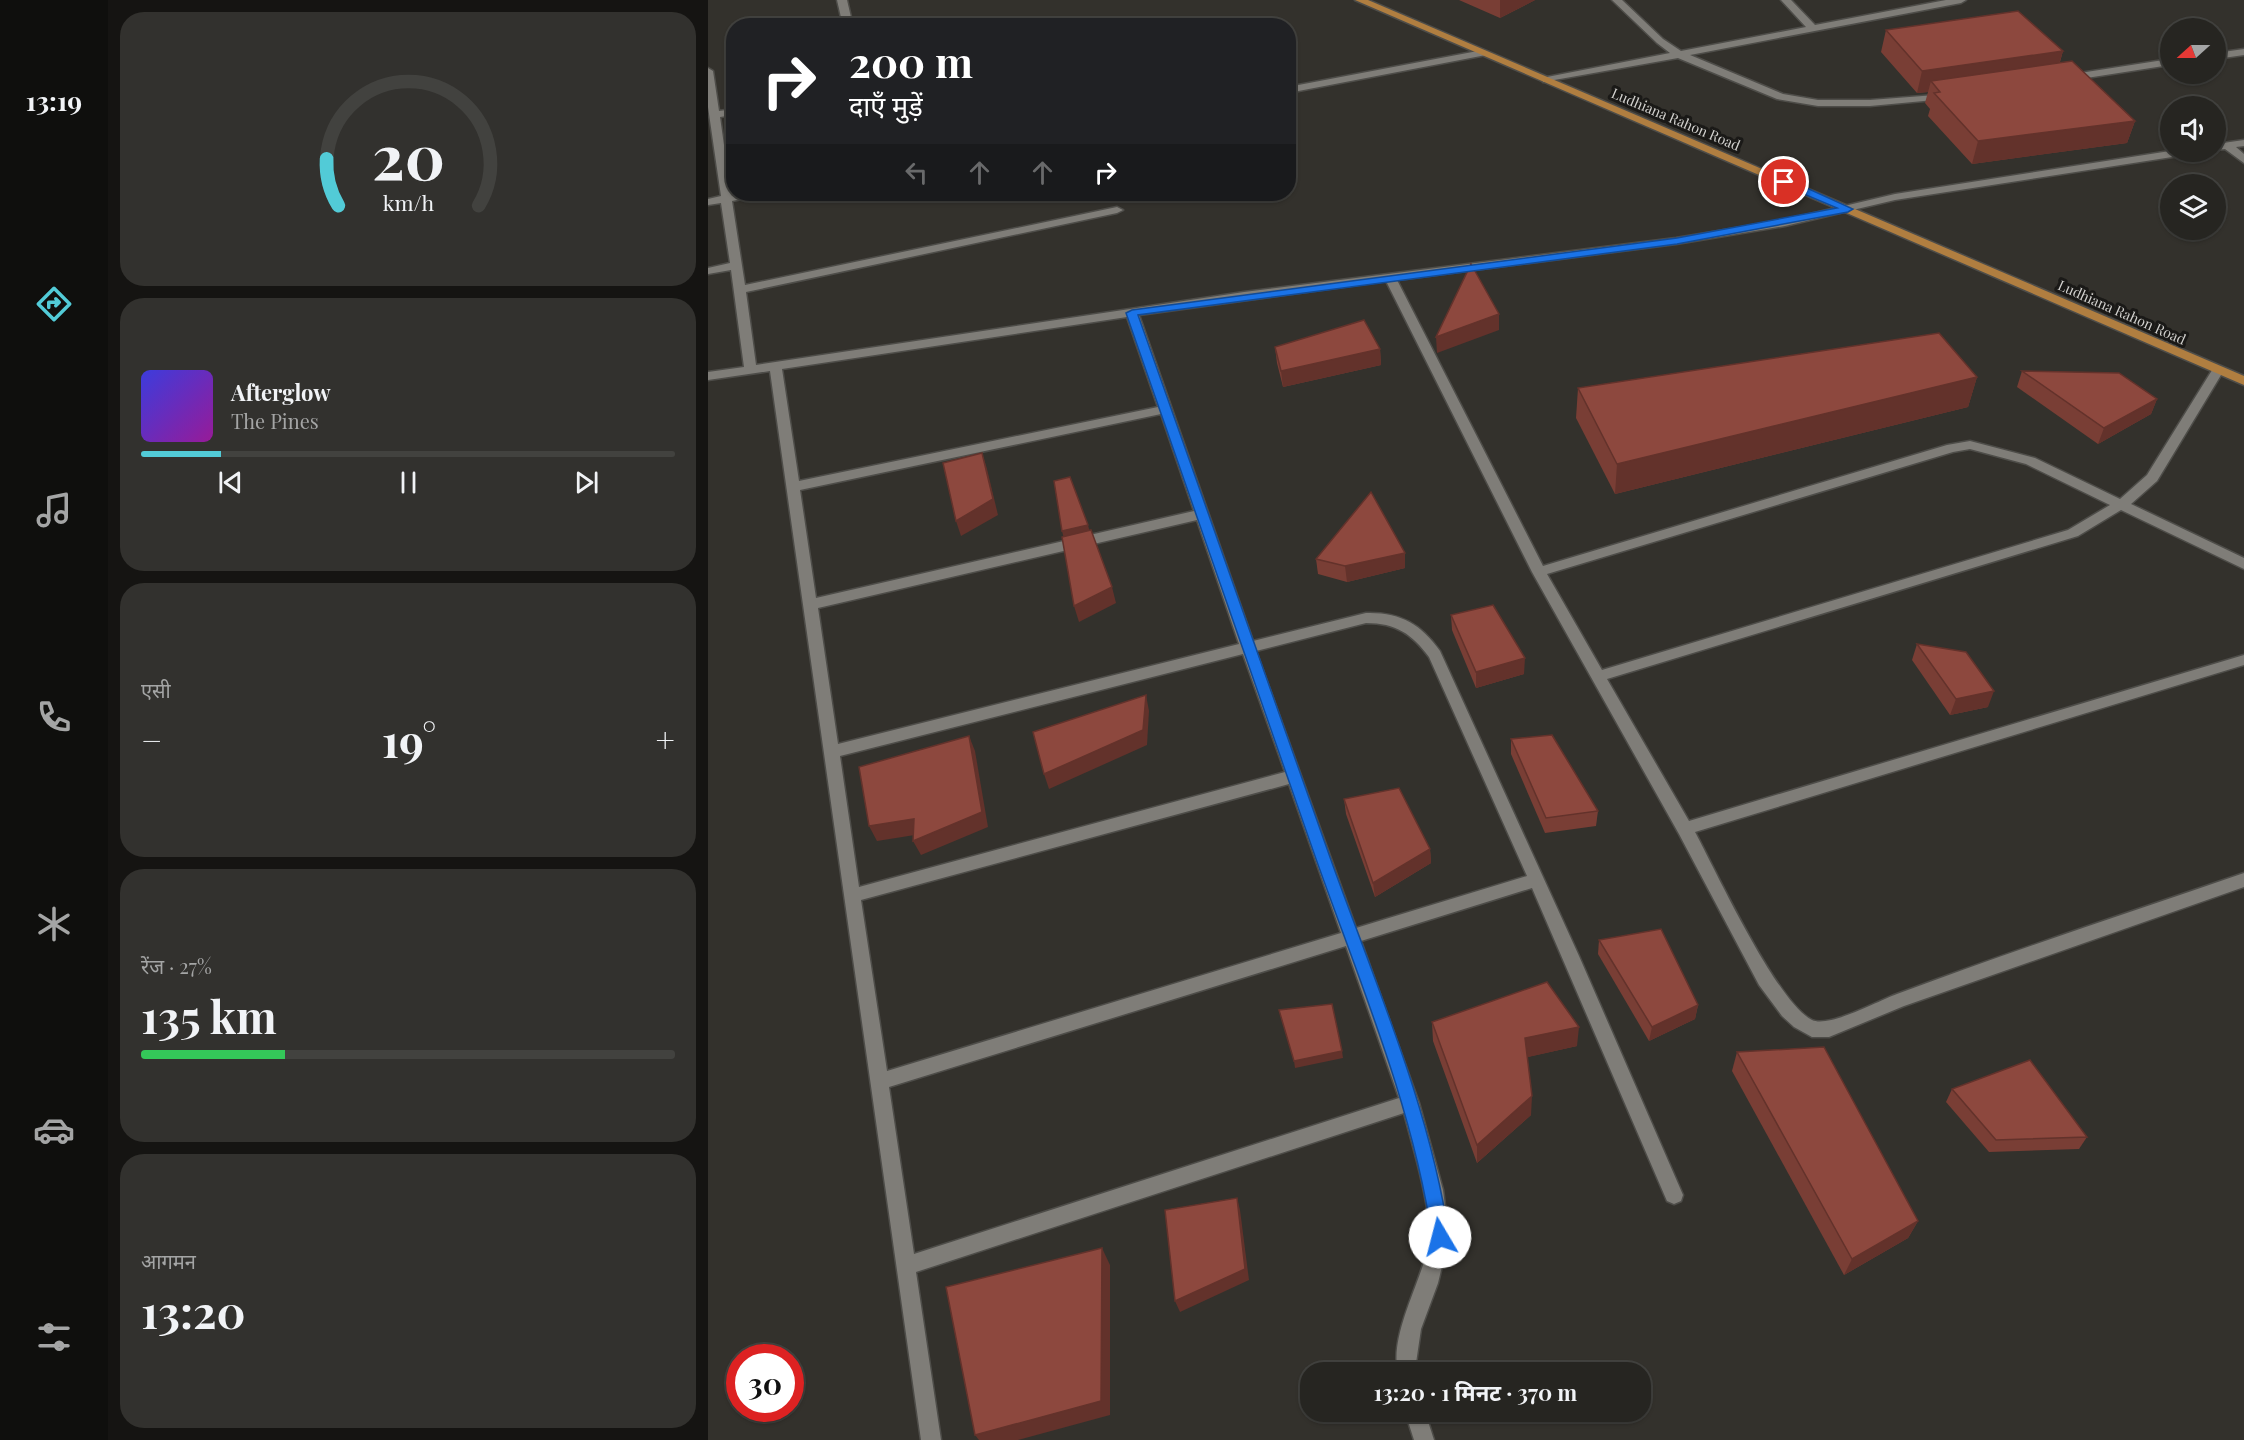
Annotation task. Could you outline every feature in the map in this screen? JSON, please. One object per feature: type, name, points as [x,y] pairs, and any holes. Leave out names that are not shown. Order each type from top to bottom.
[{"type":"main road","name":"Ludhiana Rahon Road","points":[[1360,0],[2244,381]]},
{"type":"street","points":[[842,0],[846,18]]},
{"type":"street","points":[[1617,0],[1660,41],[1678,54],[1781,97],[1818,103],[1870,103],[1959,94]]},
{"type":"street","points":[[1785,0],[1812,28]]},
{"type":"street","points":[[1547,80],[1960,0]]},
{"type":"street","points":[[2226,54],[2244,51]]},
{"type":"street","points":[[1296,88],[1483,52]]},
{"type":"street","points":[[2053,80],[2160,64]]},
{"type":"street","points":[[708,71],[714,115],[712,132],[725,199],[751,370]]},
{"type":"street","points":[[714,115],[726,113]]},
{"type":"street","points":[[2226,145],[2244,142]]},
{"type":"street","points":[[2226,149],[2244,160]]},
{"type":"street","points":[[708,376],[1132,313],[1677,241],[1848,209],[1895,196],[2160,156]]},
{"type":"street","points":[[708,202],[725,199]]},
{"type":"street","points":[[739,290],[1118,210]]},
{"type":"street","points":[[708,271],[735,266]]},
{"type":"street","points":[[1390,278],[1539,572],[1685,829],[1765,980],[1788,1011],[1800,1022],[1812,1029],[1829,1029],[1900,1000],[2244,880]]},
{"type":"street","points":[[1132,313],[1410,1103],[1434,1190],[1440,1237],[1428,1283],[1411,1329],[1406,1362]]},
{"type":"street","points":[[776,367],[931,1440]]},
{"type":"street","points":[[1599,676],[2073,533],[2122,504],[2152,478],[2218,370]]},
{"type":"street","points":[[793,487],[1166,410]]},
{"type":"street","points":[[1539,572],[1952,448],[1970,445],[2030,461],[2244,564]]},
{"type":"street","points":[[810,605],[1201,514]]},
{"type":"street","points":[[831,752],[1366,618],[1385,617],[1407,625],[1422,637],[1435,655],[1571,956],[1674,1195]]},
{"type":"street","points":[[1685,829],[2244,660]]},
{"type":"street","points":[[852,896],[1294,776]]},
{"type":"street","points":[[879,1082],[1535,880]]},
{"type":"street","points":[[905,1266],[1410,1103]]},
{"type":"street","points":[[1418,1422],[1424,1440]]},
{"type":"building","points":[[2018,11],[2063,51],[1922,71],[1886,30]]},
{"type":"building","points":[[2072,61],[2135,121],[1978,141],[1934,93],[1940,92],[1931,81]]},
{"type":"building","points":[[1471,264],[1499,314],[1436,337]]},
{"type":"building","points":[[1364,320],[1380,349],[1281,371],[1275,347]]},
{"type":"building","points":[[1939,333],[1977,377],[1617,464],[1578,388]]},
{"type":"building","points":[[2022,371],[2119,373],[2157,399],[2104,428]]},
{"type":"building","points":[[982,453],[993,499],[956,521],[943,463]]},
{"type":"building","points":[[1070,477],[1088,525],[1062,531],[1054,481]]},
{"type":"building","points":[[1371,492],[1405,553],[1345,566],[1316,559]]},
{"type":"building","points":[[1091,530],[1112,587],[1074,606],[1062,537]]},
{"type":"building","points":[[1493,605],[1525,658],[1476,672],[1451,615]]},
{"type":"building","points":[[1917,644],[1966,652],[1994,691],[1956,699]]},
{"type":"building","points":[[1146,695],[1143,730],[1044,774],[1033,732]]},
{"type":"building","points":[[1552,735],[1598,811],[1546,818],[1511,739]]},
{"type":"building","points":[[969,736],[982,812],[913,841],[914,819],[869,826],[859,767]]},
{"type":"building","points":[[1399,788],[1430,849],[1373,883],[1344,799]]},
{"type":"building","points":[[1661,929],[1698,1005],[1652,1027],[1599,940]]},
{"type":"building","points":[[1547,982],[1579,1027],[1525,1038],[1532,1096],[1477,1145],[1432,1022]]},
{"type":"building","points":[[1332,1004],[1342,1051],[1294,1061],[1279,1010]]},
{"type":"building","points":[[1824,1047],[1918,1221],[1852,1259],[1737,1052]]},
{"type":"building","points":[[2030,1060],[2087,1137],[1996,1140],[1952,1089]]},
{"type":"building","points":[[1237,1198],[1245,1269],[1175,1301],[1165,1210]]},
{"type":"building","points":[[1102,1248],[1101,1401],[975,1435],[946,1287]]},
{"type":"route","points":[[1440,1237],[1434,1190],[1410,1103],[1132,313],[1244,296],[1677,241],[1785,223],[1848,209],[1784,182]]}]
